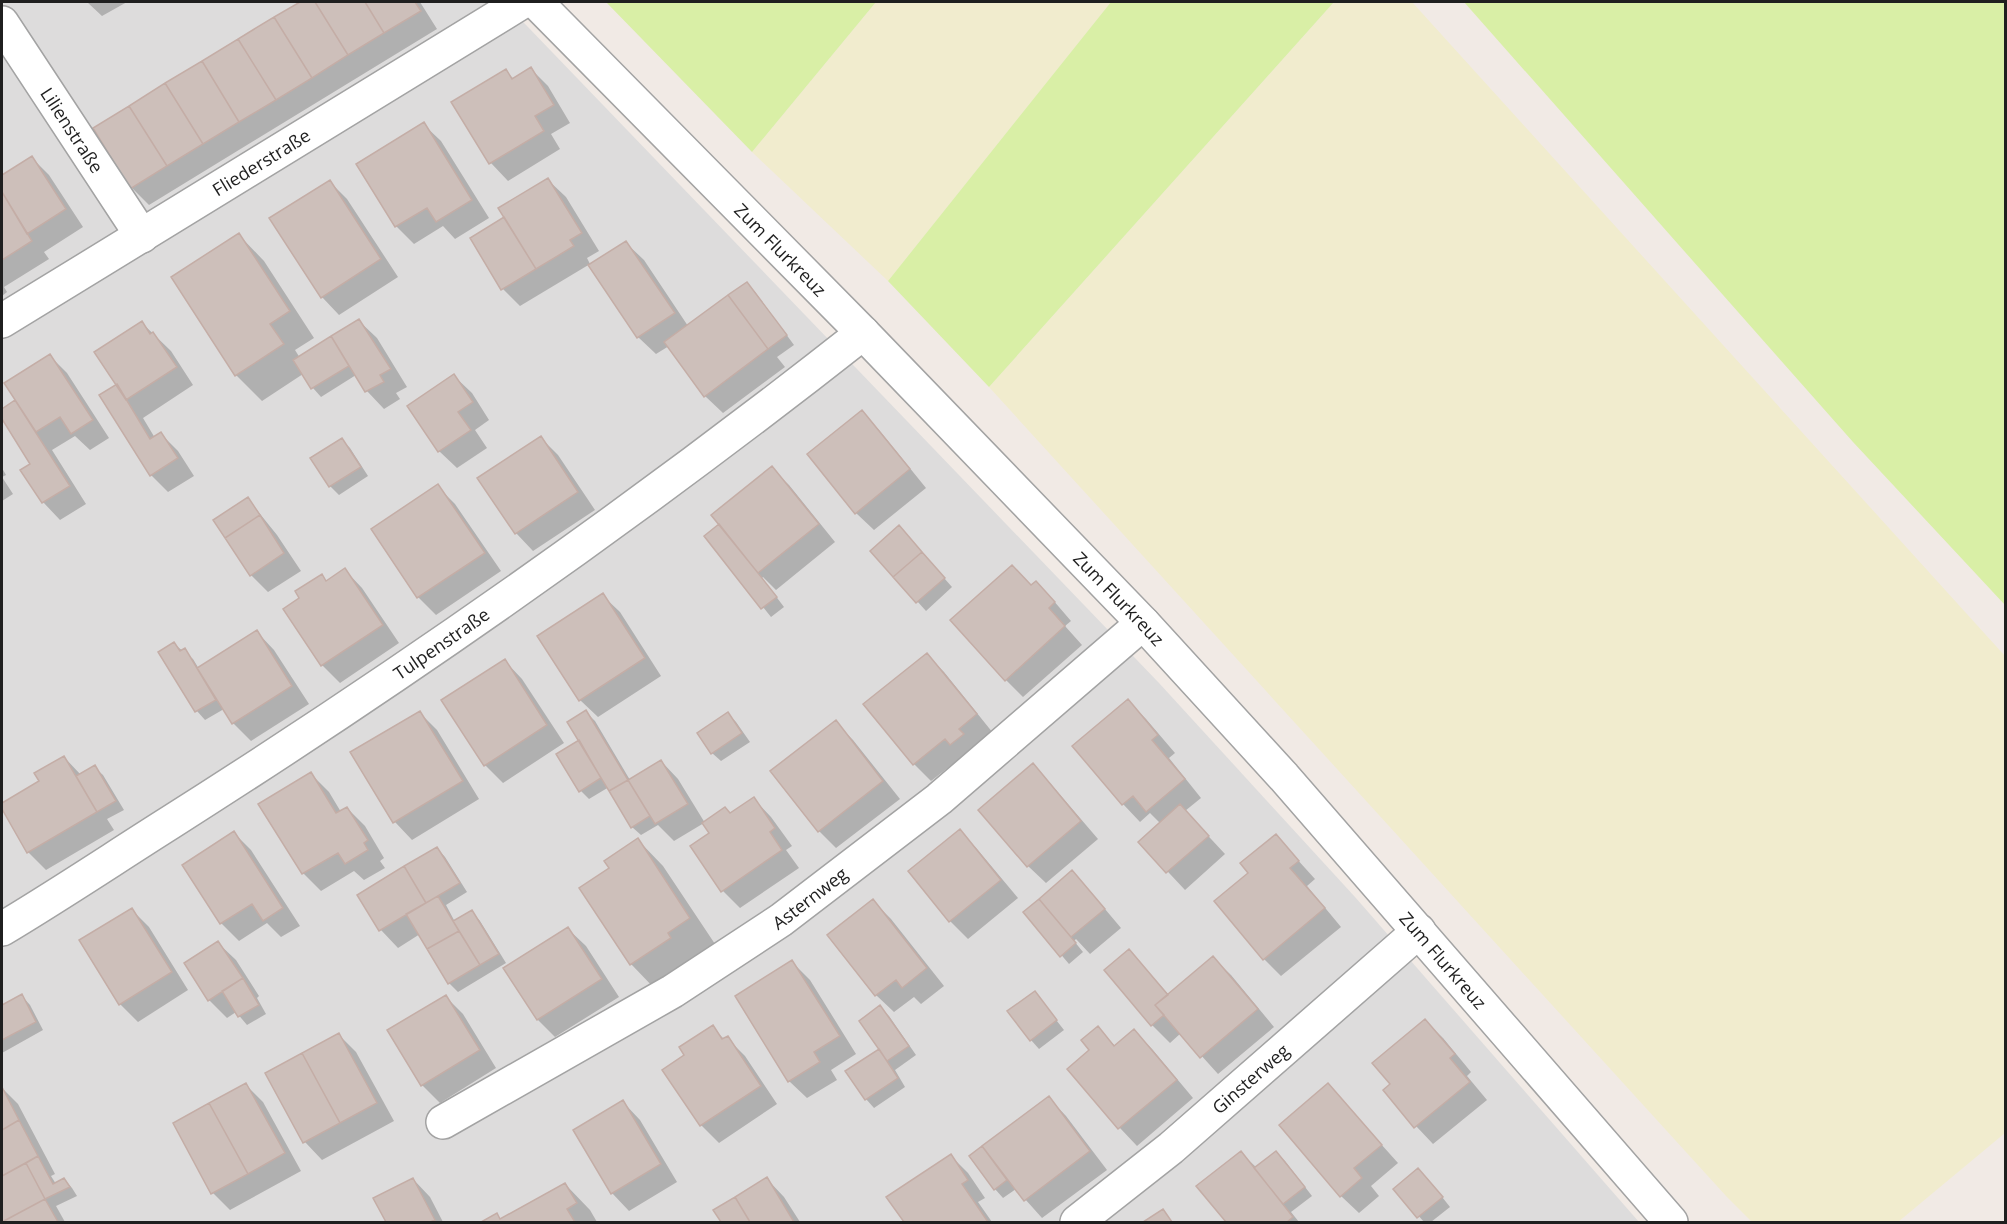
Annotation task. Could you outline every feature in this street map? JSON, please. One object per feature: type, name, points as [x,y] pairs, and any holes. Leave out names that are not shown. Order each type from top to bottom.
[{"type":"street","name":"Fliederstraße","points":[[2,321],[522,2]]},
{"type":"street","name":"Zum Flurkreuz","points":[[536,2],[863,333],[1143,624],[1284,777],[1671,1222]]},
{"type":"street","name":"Lilienstraße","points":[[2,23],[142,236]]},
{"type":"street","name":"Tulpenstraße","points":[[2,929],[256,768],[436,648],[612,522],[863,333]]},
{"type":"street","name":"Asternweg","points":[[443,1122],[674,991],[781,920],[939,799],[1143,624]]},
{"type":"street","name":"Ginsterweg","points":[[1077,1222],[1171,1148],[1419,931]]},
{"type":"shaded area","points":[[2,2],[504,2],[1159,683],[1355,897],[1639,1222],[2,1222]]},
{"type":"shaded area","points":[[876,2],[1111,2],[888,281],[752,152]]},
{"type":"shaded area","points":[[1334,2],[1412,2],[2005,656],[2005,1133],[1898,1222],[1752,1222],[989,387]]},
{"type":"green space","points":[[606,2],[876,2],[752,152]]},
{"type":"green space","points":[[1111,2],[1334,2],[989,387],[888,281]]},
{"type":"green space","points":[[1464,2],[2005,2],[2005,605],[1853,442]]},
{"type":"building","points":[[300,2],[315,2],[348,55],[312,78],[274,17]]},
{"type":"building","points":[[315,2],[365,2],[384,33],[348,55]]},
{"type":"building","points":[[365,2],[415,2],[421,11],[384,33]]},
{"type":"building","points":[[274,17],[312,78],[276,100],[238,39]]},
{"type":"building","points":[[238,39],[276,100],[239,122],[202,61]]},
{"type":"building","points":[[202,61],[239,122],[203,144],[165,83]]},
{"type":"building","points":[[531,67],[554,105],[535,116],[544,131],[489,164],[451,102],[506,69],[512,79]]},
{"type":"building","points":[[165,83],[203,144],[167,166],[129,106]]},
{"type":"building","points":[[129,106],[167,166],[130,189],[93,128]]},
{"type":"building","points":[[424,122],[472,200],[436,222],[427,208],[395,227],[356,164]]},
{"type":"building","points":[[32,156],[66,209],[27,234],[2,192],[2,175]]},
{"type":"building","points":[[548,178],[582,233],[570,240],[574,246],[536,269],[498,208]]},
{"type":"building","points":[[330,180],[381,259],[321,298],[269,218]]},
{"type":"building","points":[[2,192],[32,241],[2,260]]},
{"type":"building","points":[[504,217],[536,269],[501,290],[470,238]]},
{"type":"building","points":[[239,233],[290,311],[270,324],[284,344],[235,376],[171,277]]},
{"type":"building","points":[[626,241],[675,313],[637,338],[588,265]]},
{"type":"building","points":[[747,282],[787,335],[768,349],[728,295]]},
{"type":"building","points":[[728,295],[768,349],[704,397],[664,342]]},
{"type":"building","points":[[359,319],[391,369],[380,375],[384,382],[365,392],[331,336]]},
{"type":"building","points":[[142,321],[150,334],[153,332],[177,367],[126,400],[94,352]]},
{"type":"building","points":[[331,336],[349,366],[311,389],[293,360]]},
{"type":"building","points":[[50,354],[93,420],[71,434],[60,417],[36,432],[4,383]]},
{"type":"building","points":[[454,374],[473,402],[458,412],[471,430],[438,452],[407,406]]},
{"type":"building","points":[[117,384],[150,439],[161,432],[178,458],[150,476],[99,395]]},
{"type":"building","points":[[15,400],[70,486],[42,503],[20,470],[30,464],[2,419],[2,409]]},
{"type":"building","points":[[862,410],[910,469],[855,514],[807,454]]},
{"type":"building","points":[[541,436],[578,492],[515,534],[477,478]]},
{"type":"building","points":[[342,438],[361,467],[329,487],[310,458]]},
{"type":"building","points":[[772,466],[819,524],[758,573],[711,515]]},
{"type":"building","points":[[438,484],[485,553],[417,598],[371,529]]},
{"type":"building","points":[[248,497],[260,515],[225,538],[213,520]]},
{"type":"building","points":[[260,515],[284,553],[250,576],[225,538]]},
{"type":"building","points":[[719,524],[777,597],[761,609],[704,536]]},
{"type":"building","points":[[899,525],[922,552],[893,577],[870,551]]},
{"type":"building","points":[[922,552],[945,578],[916,603],[893,577]]},
{"type":"building","points":[[1012,565],[1031,585],[1036,581],[1055,602],[1049,608],[1065,626],[1005,681],[950,620]]},
{"type":"building","points":[[345,568],[383,625],[321,666],[283,609],[299,598],[295,591],[322,574],[326,581]]},
{"type":"building","points":[[603,593],[645,658],[579,701],[537,636]]},
{"type":"building","points":[[257,630],[292,686],[232,724],[197,668]]},
{"type":"building","points":[[174,642],[180,651],[185,648],[216,700],[195,712],[158,652]]},
{"type":"building","points":[[927,653],[977,714],[959,729],[964,734],[950,745],[945,739],[913,765],[863,704]]},
{"type":"building","points":[[505,659],[547,725],[484,766],[441,700]]},
{"type":"building","points":[[1128,699],[1158,735],[1152,740],[1185,779],[1146,812],[1133,796],[1122,805],[1072,746]]},
{"type":"building","points":[[586,710],[628,780],[609,791],[567,722]]},
{"type":"building","points":[[420,711],[463,781],[393,823],[350,752]]},
{"type":"building","points":[[728,712],[742,733],[711,754],[697,733]]},
{"type":"building","points":[[836,720],[883,781],[818,832],[770,771]]},
{"type":"building","points":[[579,740],[601,778],[579,792],[556,754]]},
{"type":"building","points":[[64,756],[97,812],[27,853],[2,809],[2,803],[39,781],[34,773]]},
{"type":"building","points":[[661,760],[688,804],[655,824],[628,780]]},
{"type":"building","points":[[1033,763],[1081,821],[1027,867],[978,810]]},
{"type":"building","points":[[95,765],[116,801],[97,812],[76,776]]},
{"type":"building","points":[[311,772],[336,813],[347,807],[368,840],[364,843],[368,850],[345,864],[338,853],[302,874],[258,804]]},
{"type":"building","points":[[628,780],[650,816],[631,828],[609,791]]},
{"type":"building","points":[[754,797],[775,828],[770,832],[782,850],[721,892],[690,846],[709,833],[702,823],[725,807],[730,813]]},
{"type":"building","points":[[1180,804],[1209,836],[1166,873],[1138,842]]},
{"type":"building","points":[[960,829],[1001,880],[949,922],[908,871]]},
{"type":"building","points":[[234,831],[283,908],[263,921],[252,904],[220,924],[182,865]]},
{"type":"building","points":[[1276,834],[1299,861],[1290,868],[1325,908],[1263,960],[1214,901],[1248,873],[1240,863]]},
{"type":"building","points":[[638,838],[690,918],[668,933],[671,938],[630,965],[579,888],[609,868],[604,861]]},
{"type":"building","points":[[437,847],[460,883],[426,903],[404,866]]},
{"type":"building","points":[[404,866],[426,903],[379,931],[357,895]]},
{"type":"building","points":[[1072,870],[1105,909],[1071,937],[1039,899]]},
{"type":"building","points":[[438,896],[459,931],[427,949],[406,914]]},
{"type":"building","points":[[873,899],[927,968],[902,988],[896,980],[875,996],[827,935]]},
{"type":"building","points":[[1039,899],[1076,943],[1060,957],[1023,912]]},
{"type":"building","points":[[132,908],[172,972],[119,1005],[79,940]]},
{"type":"building","points":[[472,910],[499,954],[480,965],[453,921]]},
{"type":"building","points":[[568,927],[602,979],[537,1020],[503,968]]},
{"type":"building","points":[[459,931],[480,965],[448,984],[427,949]]},
{"type":"building","points":[[218,941],[243,978],[208,1001],[184,963]]},
{"type":"building","points":[[1129,949],[1168,995],[1155,1005],[1164,1015],[1151,1026],[1104,970]]},
{"type":"building","points":[[1213,956],[1258,1009],[1200,1058],[1155,1005]]},
{"type":"building","points":[[792,960],[840,1036],[814,1052],[820,1062],[788,1082],[735,996]]},
{"type":"building","points":[[243,978],[259,1005],[238,1017],[222,991]]},
{"type":"building","points":[[1035,991],[1057,1020],[1030,1041],[1007,1011]]},
{"type":"building","points":[[22,994],[36,1022],[2,1040],[2,1005]]},
{"type":"building","points":[[446,995],[480,1050],[421,1086],[387,1030]]},
{"type":"building","points":[[880,1005],[909,1046],[887,1061],[859,1021]]},
{"type":"building","points":[[1425,1019],[1455,1054],[1450,1058],[1470,1082],[1414,1128],[1383,1090],[1390,1084],[1372,1063]]},
{"type":"building","points":[[713,1025],[722,1039],[728,1036],[761,1086],[700,1126],[662,1070],[684,1055],[679,1047]]},
{"type":"building","points":[[1098,1026],[1114,1046],[1134,1029],[1177,1080],[1118,1129],[1067,1069],[1089,1050],[1081,1040]]},
{"type":"building","points":[[339,1033],[377,1103],[340,1123],[302,1053]]},
{"type":"building","points":[[879,1049],[898,1078],[865,1100],[845,1071]]},
{"type":"building","points":[[302,1053],[340,1123],[303,1143],[265,1073]]},
{"type":"building","points":[[246,1083],[285,1153],[248,1174],[209,1103]]},
{"type":"building","points":[[1328,1083],[1382,1145],[1354,1168],[1362,1178],[1340,1197],[1279,1125]]},
{"type":"building","points":[[2,1087],[19,1120],[2,1130]]},
{"type":"building","points":[[1049,1096],[1090,1151],[1024,1201],[982,1146]]},
{"type":"building","points":[[623,1100],[661,1164],[611,1194],[573,1130]]},
{"type":"building","points":[[209,1103],[248,1174],[211,1194],[173,1123]]},
{"type":"building","points":[[19,1120],[38,1156],[2,1176],[2,1130]]},
{"type":"building","points":[[982,1146],[1007,1180],[994,1190],[969,1156]]},
{"type":"building","points":[[1241,1151],[1293,1217],[1287,1222],[1226,1222],[1196,1186]]},
{"type":"building","points":[[1276,1151],[1305,1187],[1283,1204],[1254,1168]]},
{"type":"building","points":[[951,1154],[968,1180],[962,1184],[988,1222],[904,1222],[886,1197]]},
{"type":"building","points":[[38,1156],[53,1184],[64,1178],[70,1187],[45,1199],[26,1163]]},
{"type":"building","points":[[26,1163],[45,1199],[2,1222],[2,1176]]},
{"type":"building","points":[[1418,1168],[1443,1197],[1417,1218],[1393,1189]]},
{"type":"building","points":[[767,1177],[794,1222],[750,1222],[735,1197]]},
{"type":"building","points":[[413,1178],[435,1220],[386,1222],[373,1198]]},
{"type":"building","points":[[565,1183],[577,1203],[567,1209],[575,1222],[481,1222],[497,1213],[500,1219]]},
{"type":"building","points":[[735,1197],[750,1222],[721,1222],[713,1210]]},
{"type":"building","points":[[45,1199],[58,1222],[2,1222]]},
{"type":"building","points":[[1163,1209],[1172,1222],[1143,1222]]}]
